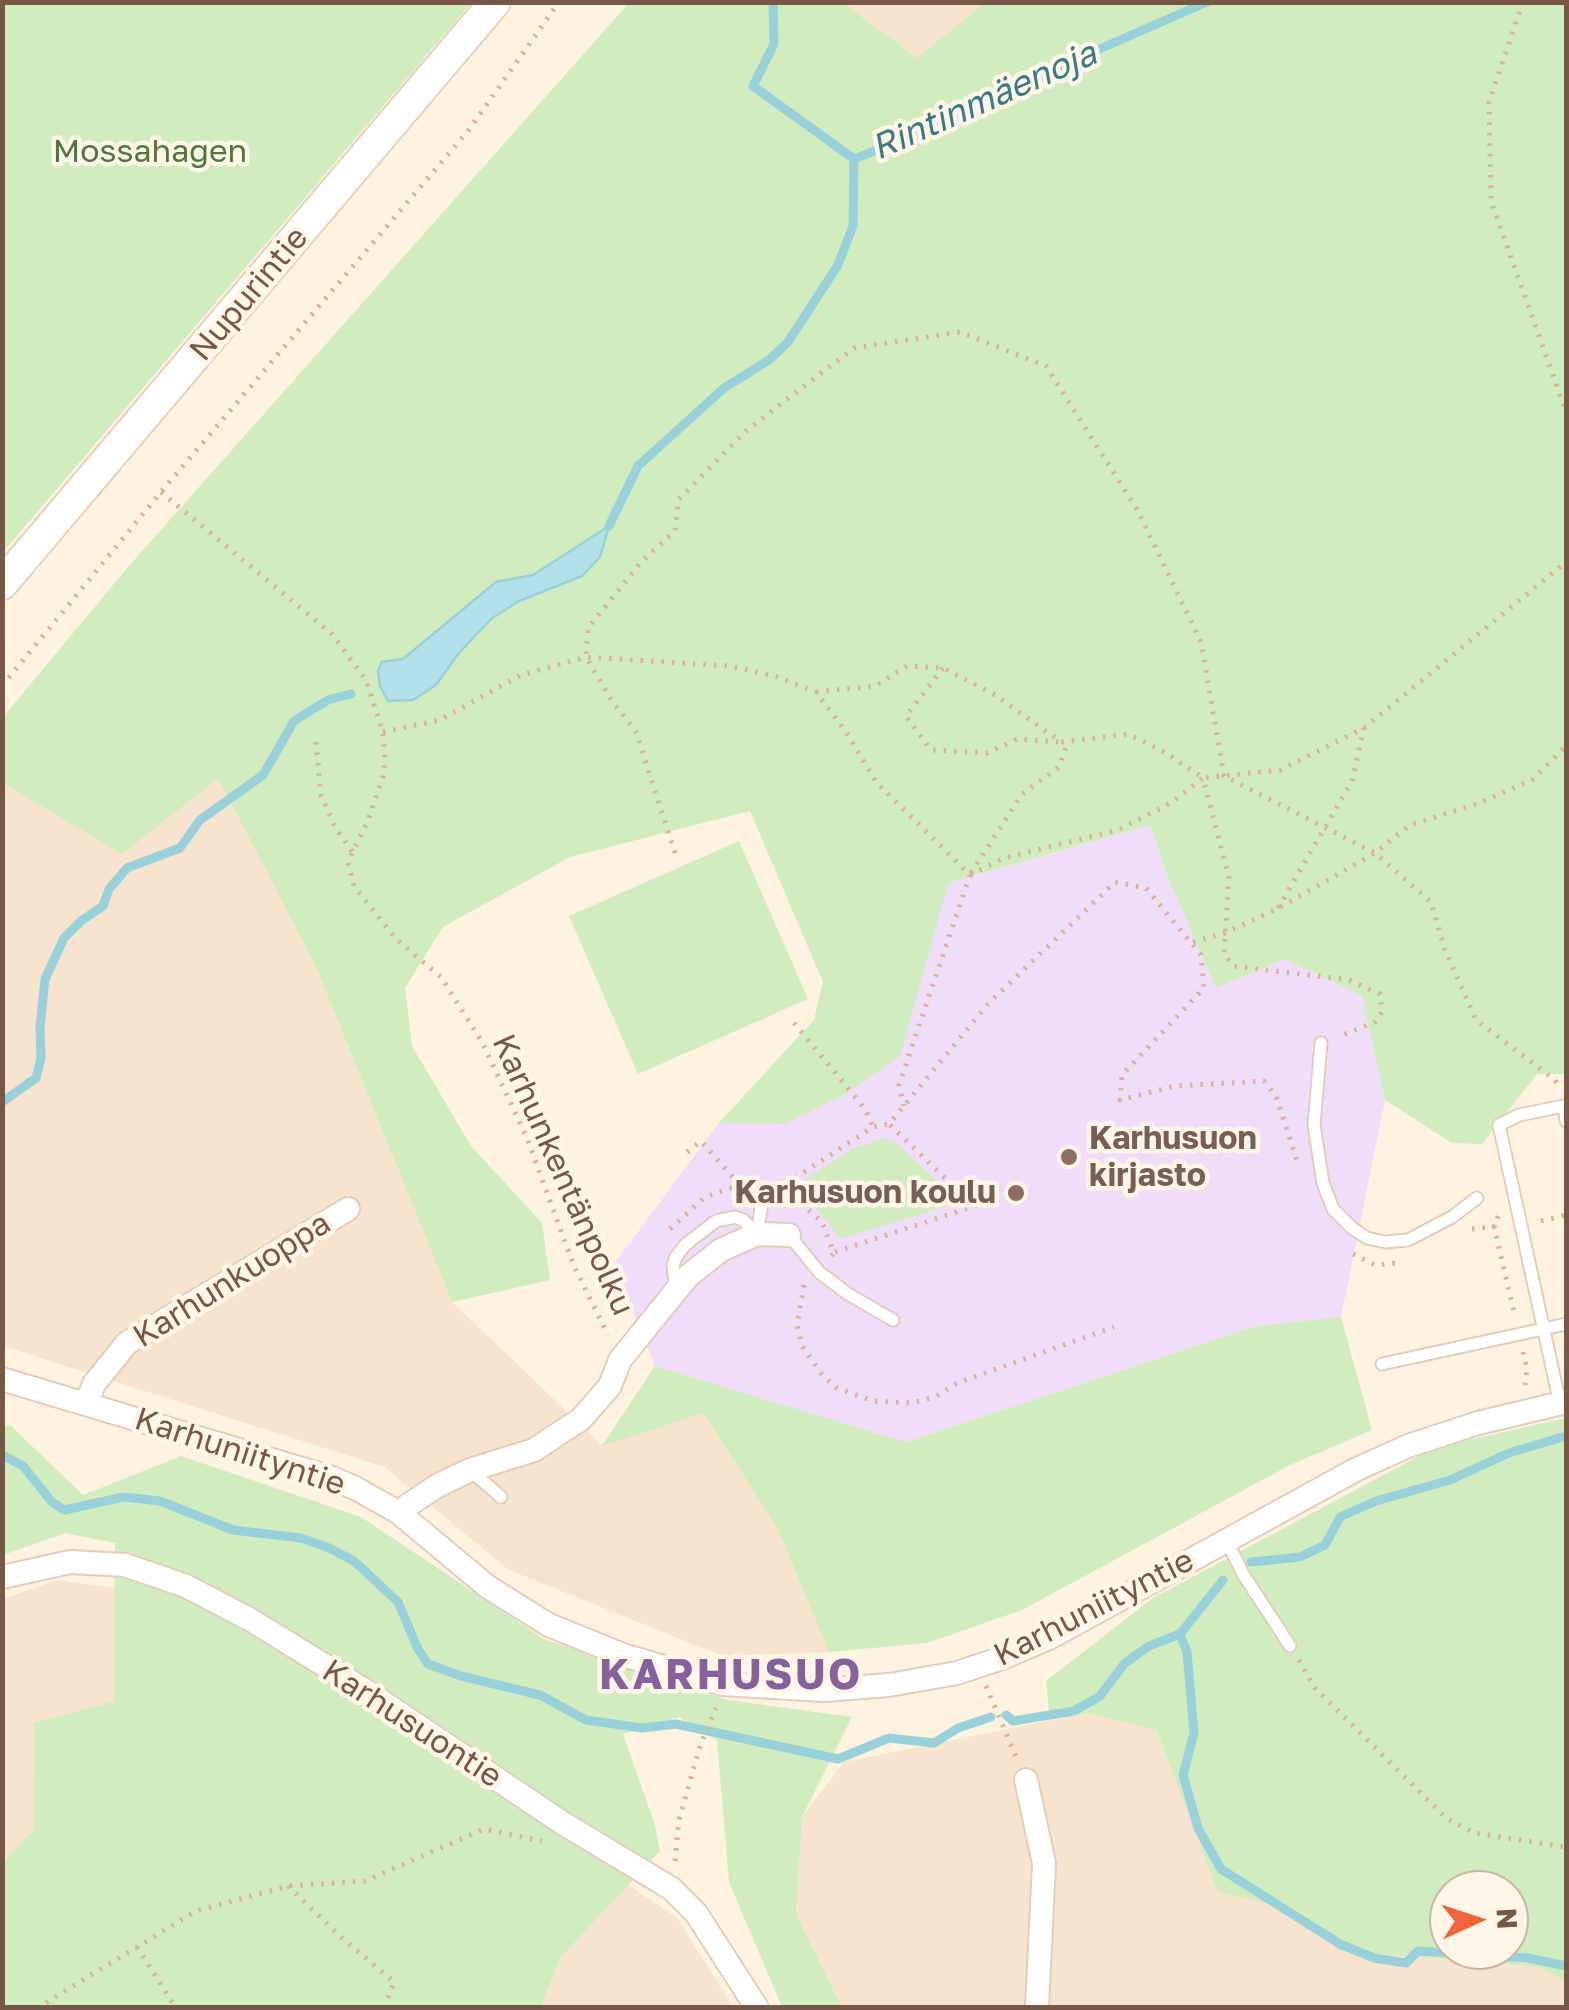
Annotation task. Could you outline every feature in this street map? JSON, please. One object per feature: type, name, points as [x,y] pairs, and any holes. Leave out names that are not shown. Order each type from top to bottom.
[{"type":"main road","name":"Nupurintie","points":[[2,584],[495,2]]},
{"type":"street","name":"Karhunkuoppa","points":[[86,1404],[106,1365],[127,1343],[348,1209]]},
{"type":"street","points":[[398,1512],[470,1470],[534,1450],[582,1419],[610,1386],[620,1360],[688,1276],[720,1250],[757,1234],[790,1235]]},
{"type":"street","name":"Karhuniityntie","points":[[2,1379],[329,1477],[398,1512],[488,1587],[549,1625],[623,1655],[722,1684],[824,1690],[957,1673],[978,1666],[1048,1638],[1357,1469],[1408,1446],[1478,1423],[1563,1403]]},
{"type":"street","name":"Karhusuontie","points":[[2,1578],[70,1562],[125,1566],[186,1586],[251,1620],[366,1691],[560,1822],[672,1888],[696,1914],[758,2008]]},
{"type":"street","points":[[1026,1780],[1044,1863],[1038,2008]]},
{"type":"lane","points":[[1322,1044],[1314,1125],[1323,1184],[1333,1209],[1352,1228],[1367,1238],[1385,1242],[1408,1240],[1452,1218],[1476,1198]]},
{"type":"lane","points":[[1563,1403],[1499,1125],[1520,1115],[1564,1106],[1566,1121]]},
{"type":"lane","points":[[757,1234],[763,1197],[780,1188]]},
{"type":"lane","points":[[790,1235],[819,1272],[893,1320]]},
{"type":"lane","points":[[1382,1364],[1566,1324]]},
{"type":"lane","points":[[470,1470],[500,1497]]},
{"type":"lane","points":[[1226,1541],[1290,1646]]},
{"type":"path","points":[[2,686],[468,131],[559,2]]},
{"type":"path","points":[[1523,2],[1489,102],[1491,202],[1566,412]]},
{"type":"path","points":[[674,853],[636,732],[586,657],[588,628],[642,561],[674,531],[680,499],[747,430],[854,348],[960,332],[1046,366],[1138,511],[1201,642],[1224,776]]},
{"type":"path","points":[[161,492],[332,634],[366,680],[383,732],[383,776],[353,853]]},
{"type":"path","points":[[970,876],[1004,858],[1118,830],[1170,803],[1203,778],[1280,770],[1364,728],[1566,562]]},
{"type":"path","points":[[383,732],[440,720],[521,675],[586,657],[729,666],[775,676],[816,692],[874,686],[907,666],[943,668],[994,695],[1065,742]]},
{"type":"path","points":[[943,668],[906,716],[931,750],[987,753],[1017,740],[1065,742],[1128,734],[1203,778],[1229,878],[1224,954],[1233,966],[1350,980],[1380,994],[1382,1012],[1375,1022],[1322,1044]]},
{"type":"path","points":[[816,692],[876,782],[970,876]]},
{"type":"path","points":[[1278,908],[1352,780],[1364,728]]},
{"type":"path","name":"Karhunkentänpolku","points":[[316,742],[321,795],[335,827],[353,853],[348,862],[354,886],[396,939],[441,978],[482,1042],[526,1138],[573,1264],[620,1360]]},
{"type":"path","points":[[904,1106],[899,1085],[970,876],[1022,794],[1059,767],[1065,742]]},
{"type":"path","points":[[1191,942],[1224,933],[1278,908],[1375,853],[1410,826],[1477,804],[1532,780],[1566,746]]},
{"type":"path","points":[[1224,776],[1375,853],[1431,902],[1445,950],[1476,1020],[1555,1080],[1564,1106]]},
{"type":"path","points":[[780,1188],[873,1127],[889,1124],[988,1004],[1114,882],[1146,888],[1202,955],[1204,988],[1122,1074],[1120,1100],[1175,1086]]},
{"type":"path","points":[[794,1023],[865,1109],[873,1127]]},
{"type":"path","points":[[889,1124],[975,1207]]},
{"type":"path","points":[[686,1152],[701,1141],[740,1185]]},
{"type":"path","points":[[1511,1180],[1494,1226],[1527,1368],[1525,1393]]},
{"type":"path","points":[[834,1253],[1017,1192]]},
{"type":"path","points":[[790,1235],[805,1286],[797,1325],[802,1346],[823,1376],[852,1396],[892,1403],[935,1397],[957,1382],[1114,1327]]},
{"type":"path","points":[[1290,1646],[1314,1686],[1446,1818],[1474,1833],[1566,1847]]},
{"type":"path","points":[[978,1666],[1026,1780]]},
{"type":"path","points":[[672,1888],[679,1820],[700,1746],[714,1713]]},
{"type":"path","points":[[37,2008],[196,1911],[288,1886],[365,1881],[484,1829],[546,1842],[560,1822]]},
{"type":"path","points":[[288,1886],[342,1939],[394,1982],[384,2008]]},
{"type":"path","points":[[137,1947],[176,2008]]},
{"type":"shaded area","points":[[843,3],[984,3],[917,58]]},
{"type":"shaded area","points":[[218,778],[316,967],[452,1302],[602,1445],[703,1413],[777,1527],[829,1652],[723,1656],[509,1570],[384,1467],[3,1346],[3,783]]},
{"type":"shaded area","name":"Karhusuon koulu","points":[[1150,825],[1169,880],[1216,988],[1285,959],[1362,996],[1385,1100],[1341,1317],[1256,1326],[906,1442],[655,1366],[614,1264],[719,1123],[814,1020],[823,982],[883,902]]},
{"type":"shaded area","points":[[58,1580],[115,1588],[114,1701],[34,1723],[33,1831],[3,1862],[3,1599]]},
{"type":"shaded area","points":[[1087,1713],[1157,1731],[1219,1892],[1280,1907],[1342,1951],[1429,1958],[1429,1970],[1540,1967],[1566,1981],[1566,2007],[842,2007],[796,1914],[802,1817],[844,1762]]},
{"type":"shaded area","points":[[628,1885],[677,1918],[733,2007],[541,2008],[560,1958]]},
{"type":"green space","name":"Mossahagen","points":[[2,3],[471,3],[3,552]]},
{"type":"green space","points":[[629,3],[843,3],[917,58],[984,3],[1566,3],[1566,1074],[1537,1074],[1482,1144],[1452,1143],[1385,1100],[1362,996],[1285,959],[1216,988],[1169,880],[1150,825],[948,883],[900,1056],[842,1096],[784,1124],[719,1123],[814,1020],[823,982],[750,811],[570,857],[443,927],[405,988],[412,1046],[471,1146],[542,1223],[550,1280],[452,1302],[316,967],[218,778],[122,854],[3,783],[3,717],[128,567]]},
{"type":"green space","points":[[739,841],[808,999],[638,1074],[569,916]]},
{"type":"green space","points":[[884,1138],[896,1143],[960,1202],[841,1239],[807,1197],[806,1179],[852,1149]]},
{"type":"green space","points":[[1341,1317],[1372,1430],[1290,1465],[1022,1610],[927,1643],[829,1652],[777,1527],[703,1413],[602,1446],[655,1366],[906,1442],[1256,1326]]},
{"type":"green space","points":[[1566,1418],[1566,1981],[1540,1967],[1529,1966],[1529,1870],[1429,1870],[1429,1958],[1341,1951],[1280,1907],[1218,1892],[1157,1731],[1087,1713],[1050,1720],[1046,1681],[1153,1598],[1436,1447]]},
{"type":"green space","points":[[10,1425],[83,1495],[181,1456],[361,1517],[544,1639],[728,1700],[852,1717],[802,1817],[796,1914],[842,2007],[782,2007],[729,1882],[717,1740],[679,1717],[623,1734],[655,1825],[660,1851],[560,1958],[541,2007],[3,2007],[3,1862],[33,1831],[34,1723],[114,1701],[115,1543],[65,1533],[3,1555],[2,1428]]},
{"type":"water","points":[[609,526],[600,557],[582,576],[519,601],[491,619],[436,685],[413,700],[388,701],[380,686],[378,671],[382,662],[403,659],[496,582],[533,575]]},
{"type":"waterway","points":[[773,2],[774,44],[753,86],[854,159]]},
{"type":"waterway","name":"Rintinmäenoja","points":[[854,159],[926,131],[1207,2]]},
{"type":"waterway","name":"Rintinmäenoja","points":[[609,526],[638,466],[724,388],[769,360],[788,342],[838,265],[853,226],[854,159]]},
{"type":"waterway","name":"Rintinmäenoja","points":[[2,1102],[36,1078],[41,1058],[45,979],[64,938],[103,906],[109,889],[127,868],[180,848],[200,820],[263,775],[294,721],[328,700],[351,694]]},
{"type":"waterway","points":[[1251,1562],[1300,1557],[1325,1545],[1340,1517],[1376,1501],[1450,1480],[1509,1453],[1566,1436]]},
{"type":"waterway","points":[[2,1455],[23,1466],[52,1502],[64,1510],[124,1497],[160,1501],[233,1530],[301,1538],[329,1548],[354,1561],[398,1602],[428,1664],[540,1695],[586,1720],[642,1728],[676,1724],[838,1759],[889,1738],[934,1743],[958,1728],[991,1717]]},
{"type":"waterway","points":[[1006,1715],[1013,1721],[1074,1711],[1100,1696],[1125,1663],[1149,1646],[1180,1634],[1223,1580]]},
{"type":"waterway","points":[[1180,1634],[1187,1652],[1194,1733],[1183,1775],[1198,1828],[1221,1869],[1340,1944],[1374,1958],[1406,1963],[1418,1951],[1528,1958],[1566,1966]]},
{"type":"place","name":"Karhusuon kirjasto","points":[[1069,1157]]},
{"type":"place","name":"Karhusuon koulu","points":[[1016,1193]]},
{"type":"district","name":"KARHUSUO","points":[[731,1676]]}]
